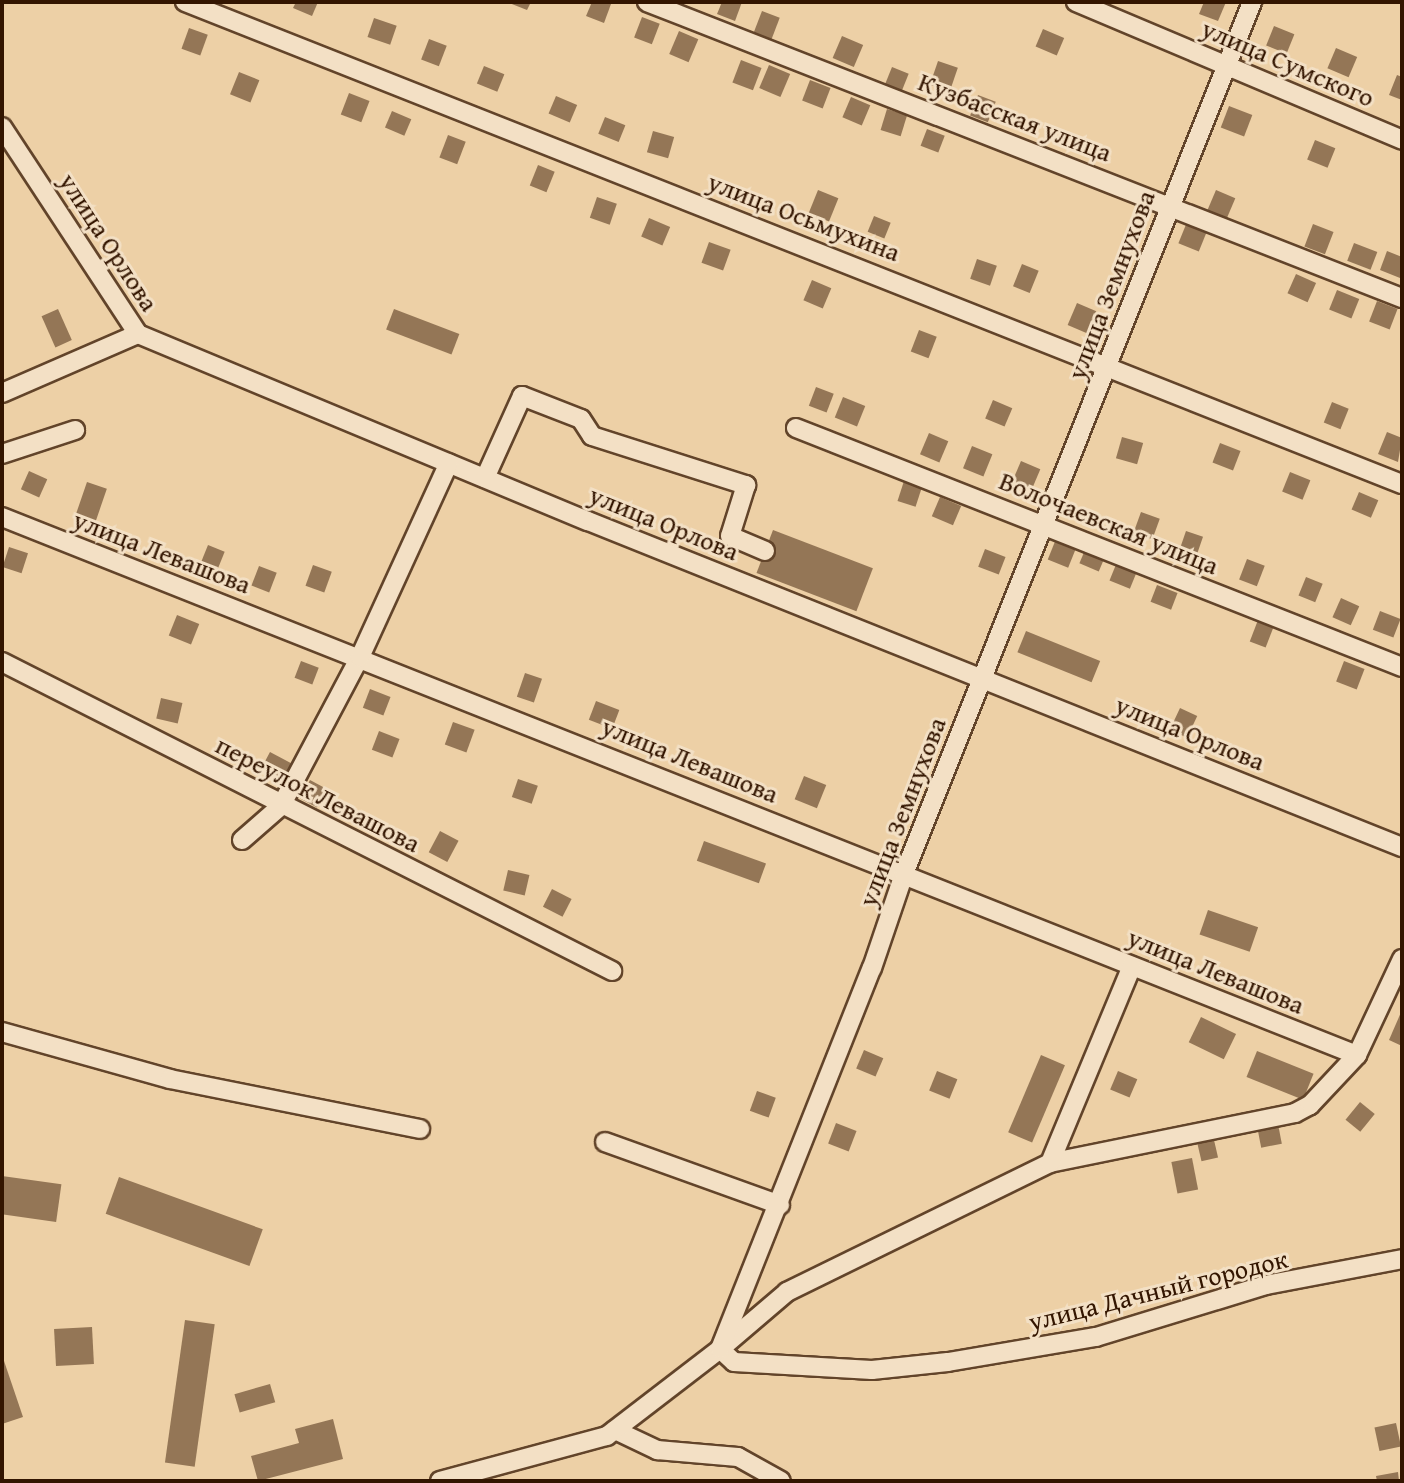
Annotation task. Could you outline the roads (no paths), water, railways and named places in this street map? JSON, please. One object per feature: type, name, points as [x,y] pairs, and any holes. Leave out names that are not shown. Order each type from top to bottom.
[{"type":"street","name":"улица Осьмухина","points":[[186,2],[1108,365],[1402,484]]},
{"type":"street","name":"Кузбасская улица","points":[[647,2],[1402,298]]},
{"type":"street","name":"улица Сумского","points":[[1076,2],[1402,140]]},
{"type":"street","name":"улица Земнухова","points":[[720,1349],[779,1205],[904,874],[1252,2]]},
{"type":"street","name":"улица Орлова","points":[[2,127],[138,334],[485,478],[1402,847]]},
{"type":"street","points":[[2,393],[138,334]]},
{"type":"street","points":[[485,478],[522,396],[581,419],[592,436],[746,485],[730,536],[765,551]]},
{"type":"street","name":"Волочаевская улица","points":[[796,428],[1402,667]]},
{"type":"street","points":[[2,454],[75,430]]},
{"type":"street","points":[[242,840],[281,806],[360,657],[450,463]]},
{"type":"street","name":"улица Левашова","points":[[2,517],[1357,1055]]},
{"type":"street","name":"переулок Левашова","points":[[2,662],[281,806],[612,971]]},
{"type":"street","points":[[440,1481],[615,1430],[720,1349],[787,1292],[1050,1163],[1295,1113],[1330,1088],[1357,1055],[1402,959]]},
{"type":"street","points":[[1050,1163],[1132,966]]},
{"type":"street","points":[[2,1032],[170,1079],[420,1129]]},
{"type":"street","points":[[606,1142],[779,1205]]},
{"type":"street","name":"улица Дачный городок","points":[[720,1349],[734,1362],[872,1370],[948,1362],[1096,1337],[1266,1286],[1402,1259]]},
{"type":"street","points":[[615,1430],[657,1450],[738,1457],[781,1481]]}]
